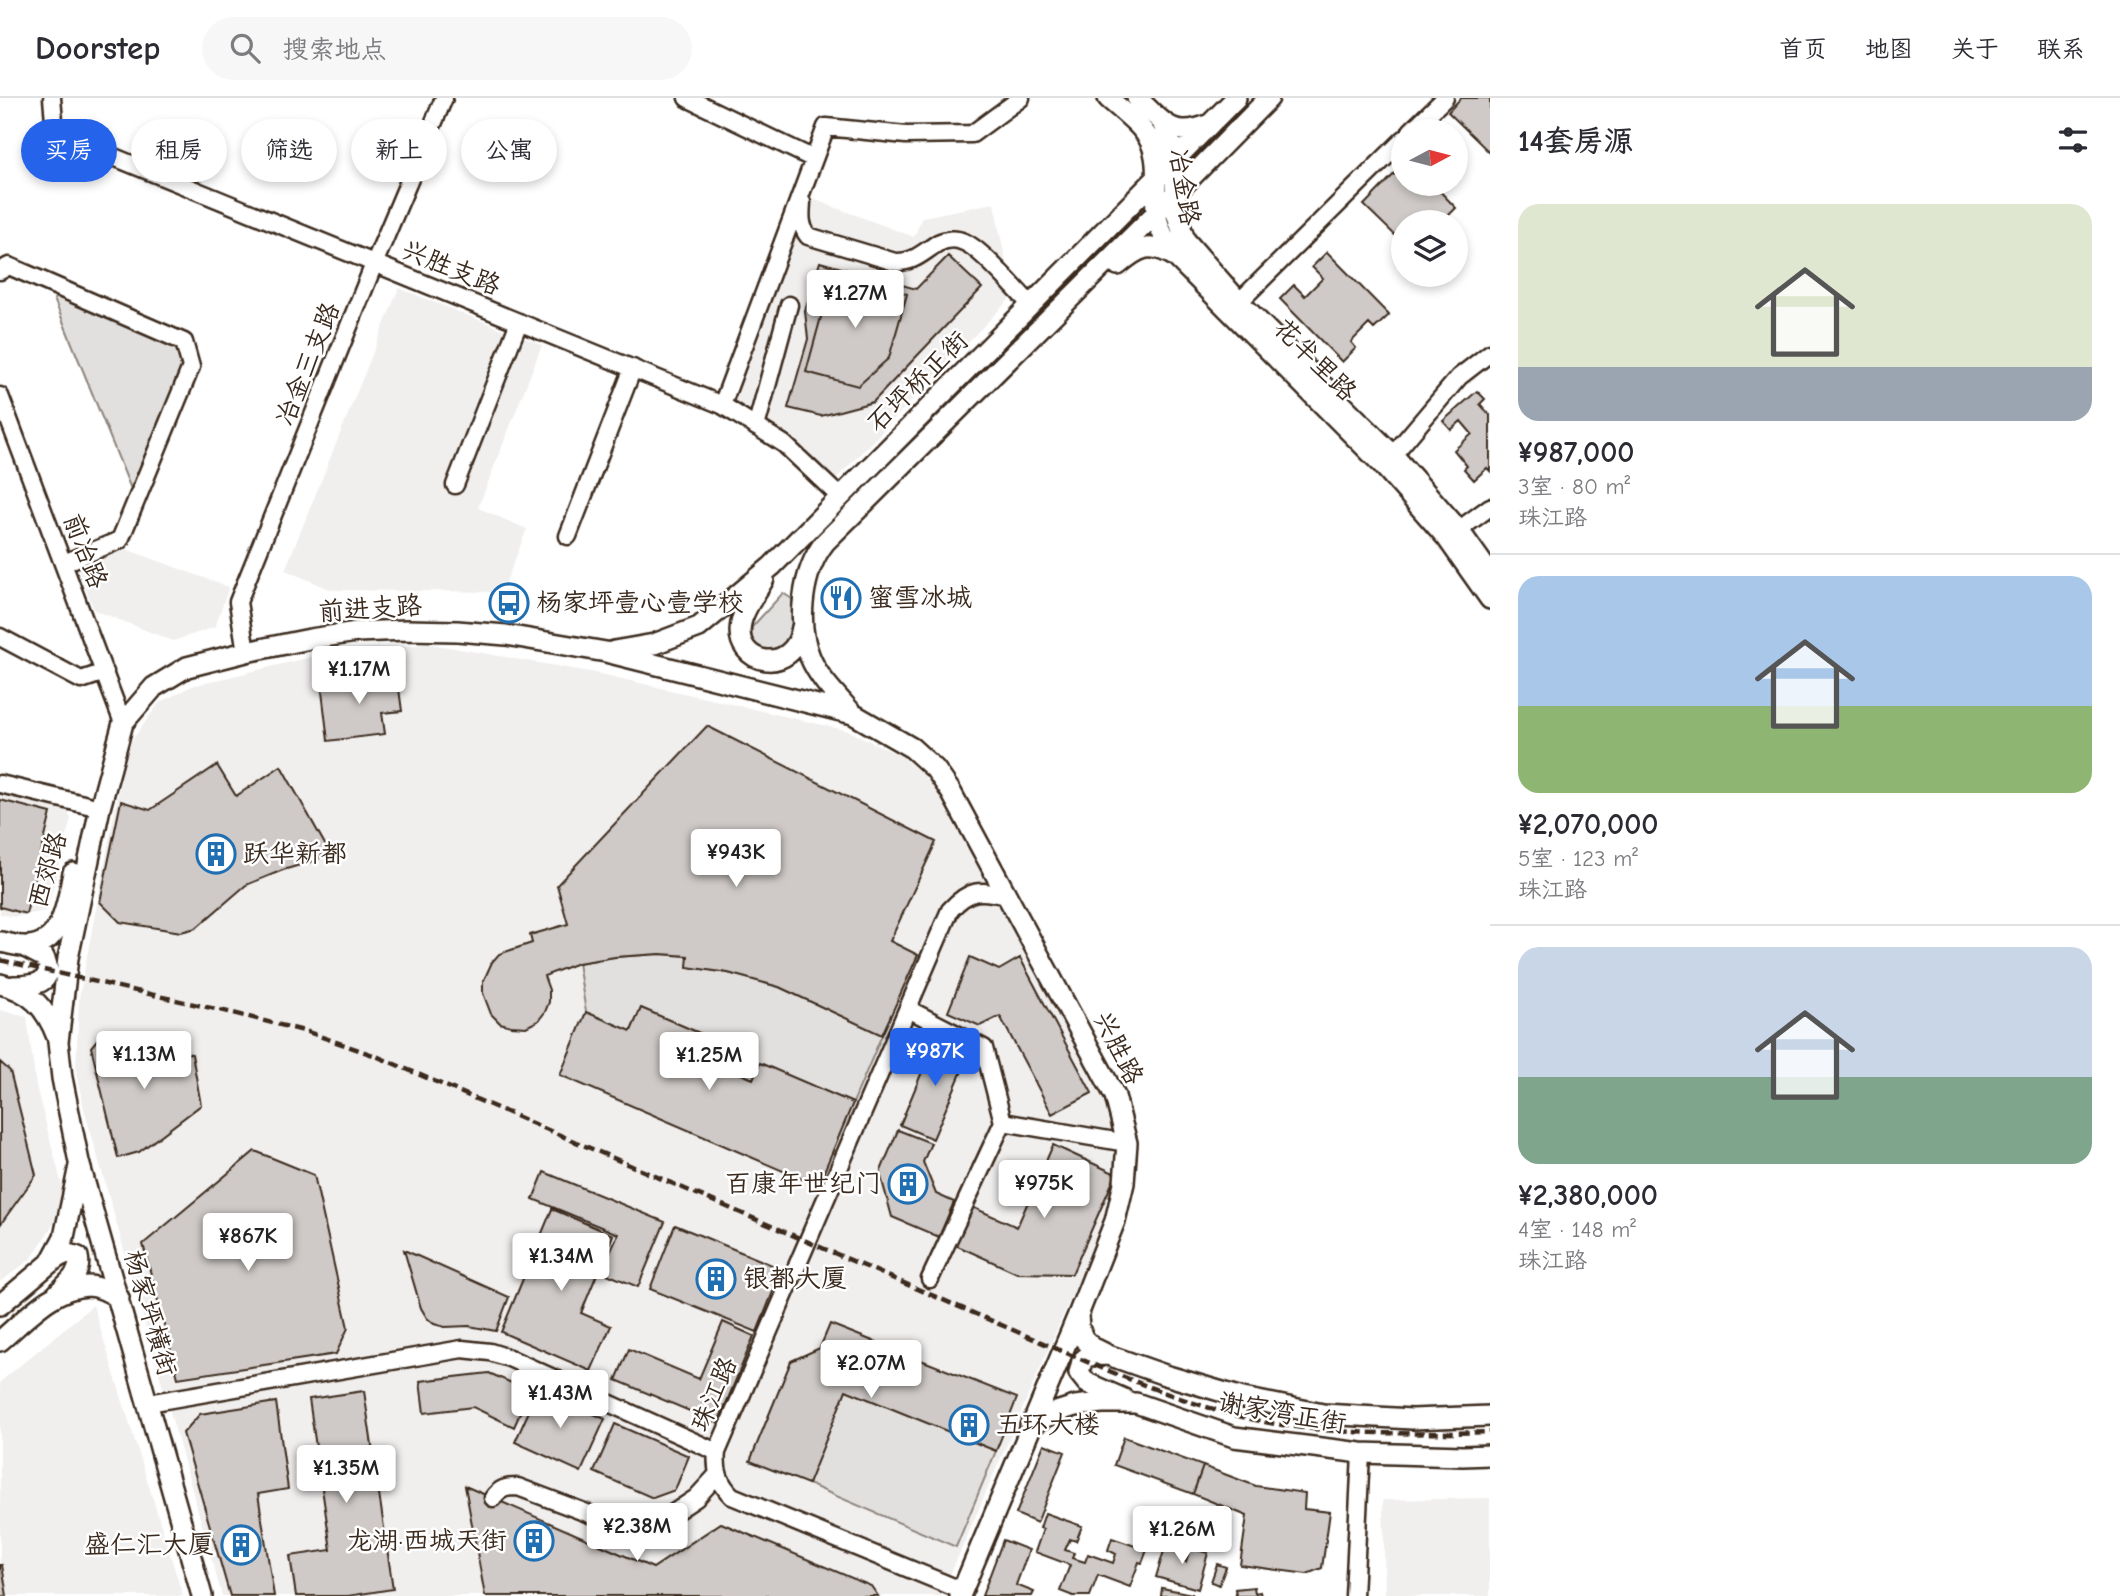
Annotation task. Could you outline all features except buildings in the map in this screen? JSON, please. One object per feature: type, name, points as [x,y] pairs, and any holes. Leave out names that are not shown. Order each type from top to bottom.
[{"type":"main road","name":"冶金路","points":[[1108,98],[1144,132],[1154,153],[1157,179],[1156,213],[1165,240],[1184,253]]},
{"type":"main road","name":"冶金路","points":[[1137,98],[1175,130],[1194,130],[1211,123]]},
{"type":"main road","name":"石坪桥正街","points":[[606,652],[654,644],[699,627],[772,566],[1236,98]]},
{"type":"main road","name":"石坪桥正街","points":[[853,714],[830,688],[810,657],[805,636],[803,596],[810,565],[825,542],[1269,98]]},
{"type":"main road","name":"花半里路","points":[[1161,120],[1168,132],[1175,161],[1174,194],[1185,240],[1184,253],[1490,575]]},
{"type":"main road","points":[[1144,132],[1181,164],[1194,163],[1212,156]]},
{"type":"main road","points":[[1110,226],[1139,210],[1146,209],[1156,213]]},
{"type":"main road","points":[[1071,297],[1099,281],[1139,249],[1156,248],[1184,253]]},
{"type":"main road","name":"花半里路","points":[[1184,253],[1239,302],[1393,455],[1453,534],[1490,599]]},
{"type":"main road","points":[[772,566],[744,615],[740,631],[745,647],[750,654],[765,660],[789,654],[800,637],[803,614]]},
{"type":"main road","name":"前进支路","points":[[58,1042],[68,958],[100,808],[123,723],[154,687],[187,667],[246,652],[346,634],[406,630],[457,631],[506,635],[606,652],[714,679]]},
{"type":"main road","name":"兴胜路","points":[[714,679],[853,714],[912,748],[935,769],[951,792],[1115,1096],[1127,1143],[1124,1183],[1115,1221],[961,1594]]},
{"type":"main road","name":"西郊路","points":[[23,946],[37,945],[44,941],[61,923],[83,835],[100,808]]},
{"type":"main road","points":[[0,942],[23,946],[44,957],[48,968],[45,978],[37,985],[6,985]]},
{"type":"main road","points":[[6,985],[26,993],[43,1009],[50,1019],[58,1042]]},
{"type":"main road","name":"杨家坪横街","points":[[58,1042],[62,1078],[79,1162],[202,1596]]},
{"type":"main road","points":[[50,1263],[64,1237],[79,1162]]},
{"type":"main road","points":[[0,1305],[60,1255],[70,1253],[78,1257],[80,1266],[75,1276],[0,1341]]},
{"type":"main road","points":[[57,1294],[88,1286],[103,1289],[119,1297]]},
{"type":"main road","name":"谢家湾正街","points":[[1078,1315],[1083,1338],[1092,1347],[1108,1355],[1243,1398],[1323,1415],[1412,1419],[1490,1416]]},
{"type":"main road","points":[[1108,1355],[1088,1356],[1082,1362],[1079,1373],[1087,1384],[1136,1403]]},
{"type":"main road","name":"谢家湾正街","points":[[1030,1426],[1053,1413],[1075,1406],[1136,1403],[1234,1437],[1361,1453],[1490,1455]]},
{"type":"street","name":"兴胜支路","points":[[52,98],[55,133],[722,405],[784,444],[840,497]]},
{"type":"street","name":"冶金三支路","points":[[246,652],[238,601],[444,98]]},
{"type":"street","points":[[688,98],[814,159]]},
{"type":"street","points":[[722,405],[826,127],[906,135],[972,134],[1021,98]]},
{"type":"street","points":[[1423,119],[1445,98]]},
{"type":"street","points":[[1239,302],[1391,152]]},
{"type":"street","points":[[803,187],[802,225],[813,239],[900,262],[915,259],[940,242],[955,239],[981,254],[1031,305]]},
{"type":"street","points":[[0,271],[9,266],[184,342],[191,367],[120,540],[64,564]]},
{"type":"street","points":[[756,427],[789,305]]},
{"type":"street","points":[[455,485],[519,322]]},
{"type":"street","points":[[1393,455],[1459,377],[1490,353]]},
{"type":"street","points":[[568,536],[633,368]]},
{"type":"street","name":"前冶路","points":[[0,396],[123,723]]},
{"type":"street","points":[[1453,534],[1490,507]]},
{"type":"street","points":[[0,637],[81,680],[105,672]]},
{"type":"street","points":[[0,784],[100,808]]},
{"type":"street","name":"珠江路","points":[[149,1403],[463,1349],[490,1352],[509,1359],[717,1452],[950,910],[961,898],[972,892],[982,891],[1007,896]]},
{"type":"street","points":[[908,1009],[984,1048],[1003,1122],[930,1279]]},
{"type":"street","points":[[1003,1122],[1127,1143]]},
{"type":"street","points":[[717,1452],[716,1462],[722,1486],[732,1496],[961,1594]]},
{"type":"street","points":[[1354,1596],[1361,1453]]},
{"type":"street","points":[[492,1498],[499,1489],[518,1487],[632,1530],[645,1531],[696,1498],[718,1474]]},
{"type":"shaded area","points":[[810,198],[914,237],[922,217],[994,203],[1006,263],[1025,283],[835,480],[788,439],[732,403]]},
{"type":"shaded area","points":[[399,288],[542,345],[478,508],[527,529],[502,592],[332,590],[285,570]]},
{"type":"shaded area","points":[[63,296],[179,346],[183,366],[133,494],[54,299]]},
{"type":"shaded area","points":[[126,549],[229,587],[215,627],[173,641],[94,610],[78,568]]},
{"type":"shaded area","points":[[783,593],[792,599],[792,636],[782,651],[757,650],[751,639],[752,627]]},
{"type":"shaded area","points":[[431,644],[596,673],[849,731],[903,757],[923,775],[942,799],[1105,1099],[1118,1146],[1118,1183],[1105,1219],[941,1596],[222,1596],[83,1105],[76,1066],[79,998],[127,747],[159,703],[192,686],[340,650]]},
{"type":"shaded area","points":[[0,791],[66,807],[71,818],[47,911],[13,917],[0,914]]},
{"type":"shaded area","points":[[660,954],[688,956],[688,967],[728,973],[779,987],[882,1035],[853,1103],[760,1063],[753,1079],[729,1069],[737,1049],[641,1008],[631,1031],[586,1012],[578,963]]},
{"type":"shaded area","points":[[0,1010],[27,1017],[36,1086],[63,1189],[64,1207],[32,1258],[0,1282]]},
{"type":"shaded area","points":[[93,1305],[183,1596],[0,1596],[0,1382]]},
{"type":"shaded area","points":[[846,1390],[996,1451],[956,1547],[808,1484]]},
{"type":"shaded area","points":[[1490,1498],[1490,1596],[1385,1596],[1383,1500]]},
{"type":"railway","points":[[0,960],[308,1032],[376,1056],[1092,1364],[1199,1404],[1265,1422],[1321,1430],[1490,1432]]},
{"type":"place","name":"蜜雪冰城","points":[[841,598]]},
{"type":"place","name":"杨家坪壹心壹学校","points":[[509,603]]},
{"type":"place","name":"跃华新都","points":[[216,854]]},
{"type":"place","name":"百康年世纪门","points":[[908,1184]]},
{"type":"place","name":"银都大厦","points":[[716,1279]]},
{"type":"place","name":"五环大楼","points":[[969,1425]]},
{"type":"place","name":"龙湖·西城天街","points":[[534,1541]]},
{"type":"place","name":"盛仁汇大厦","points":[[241,1545]]}]
